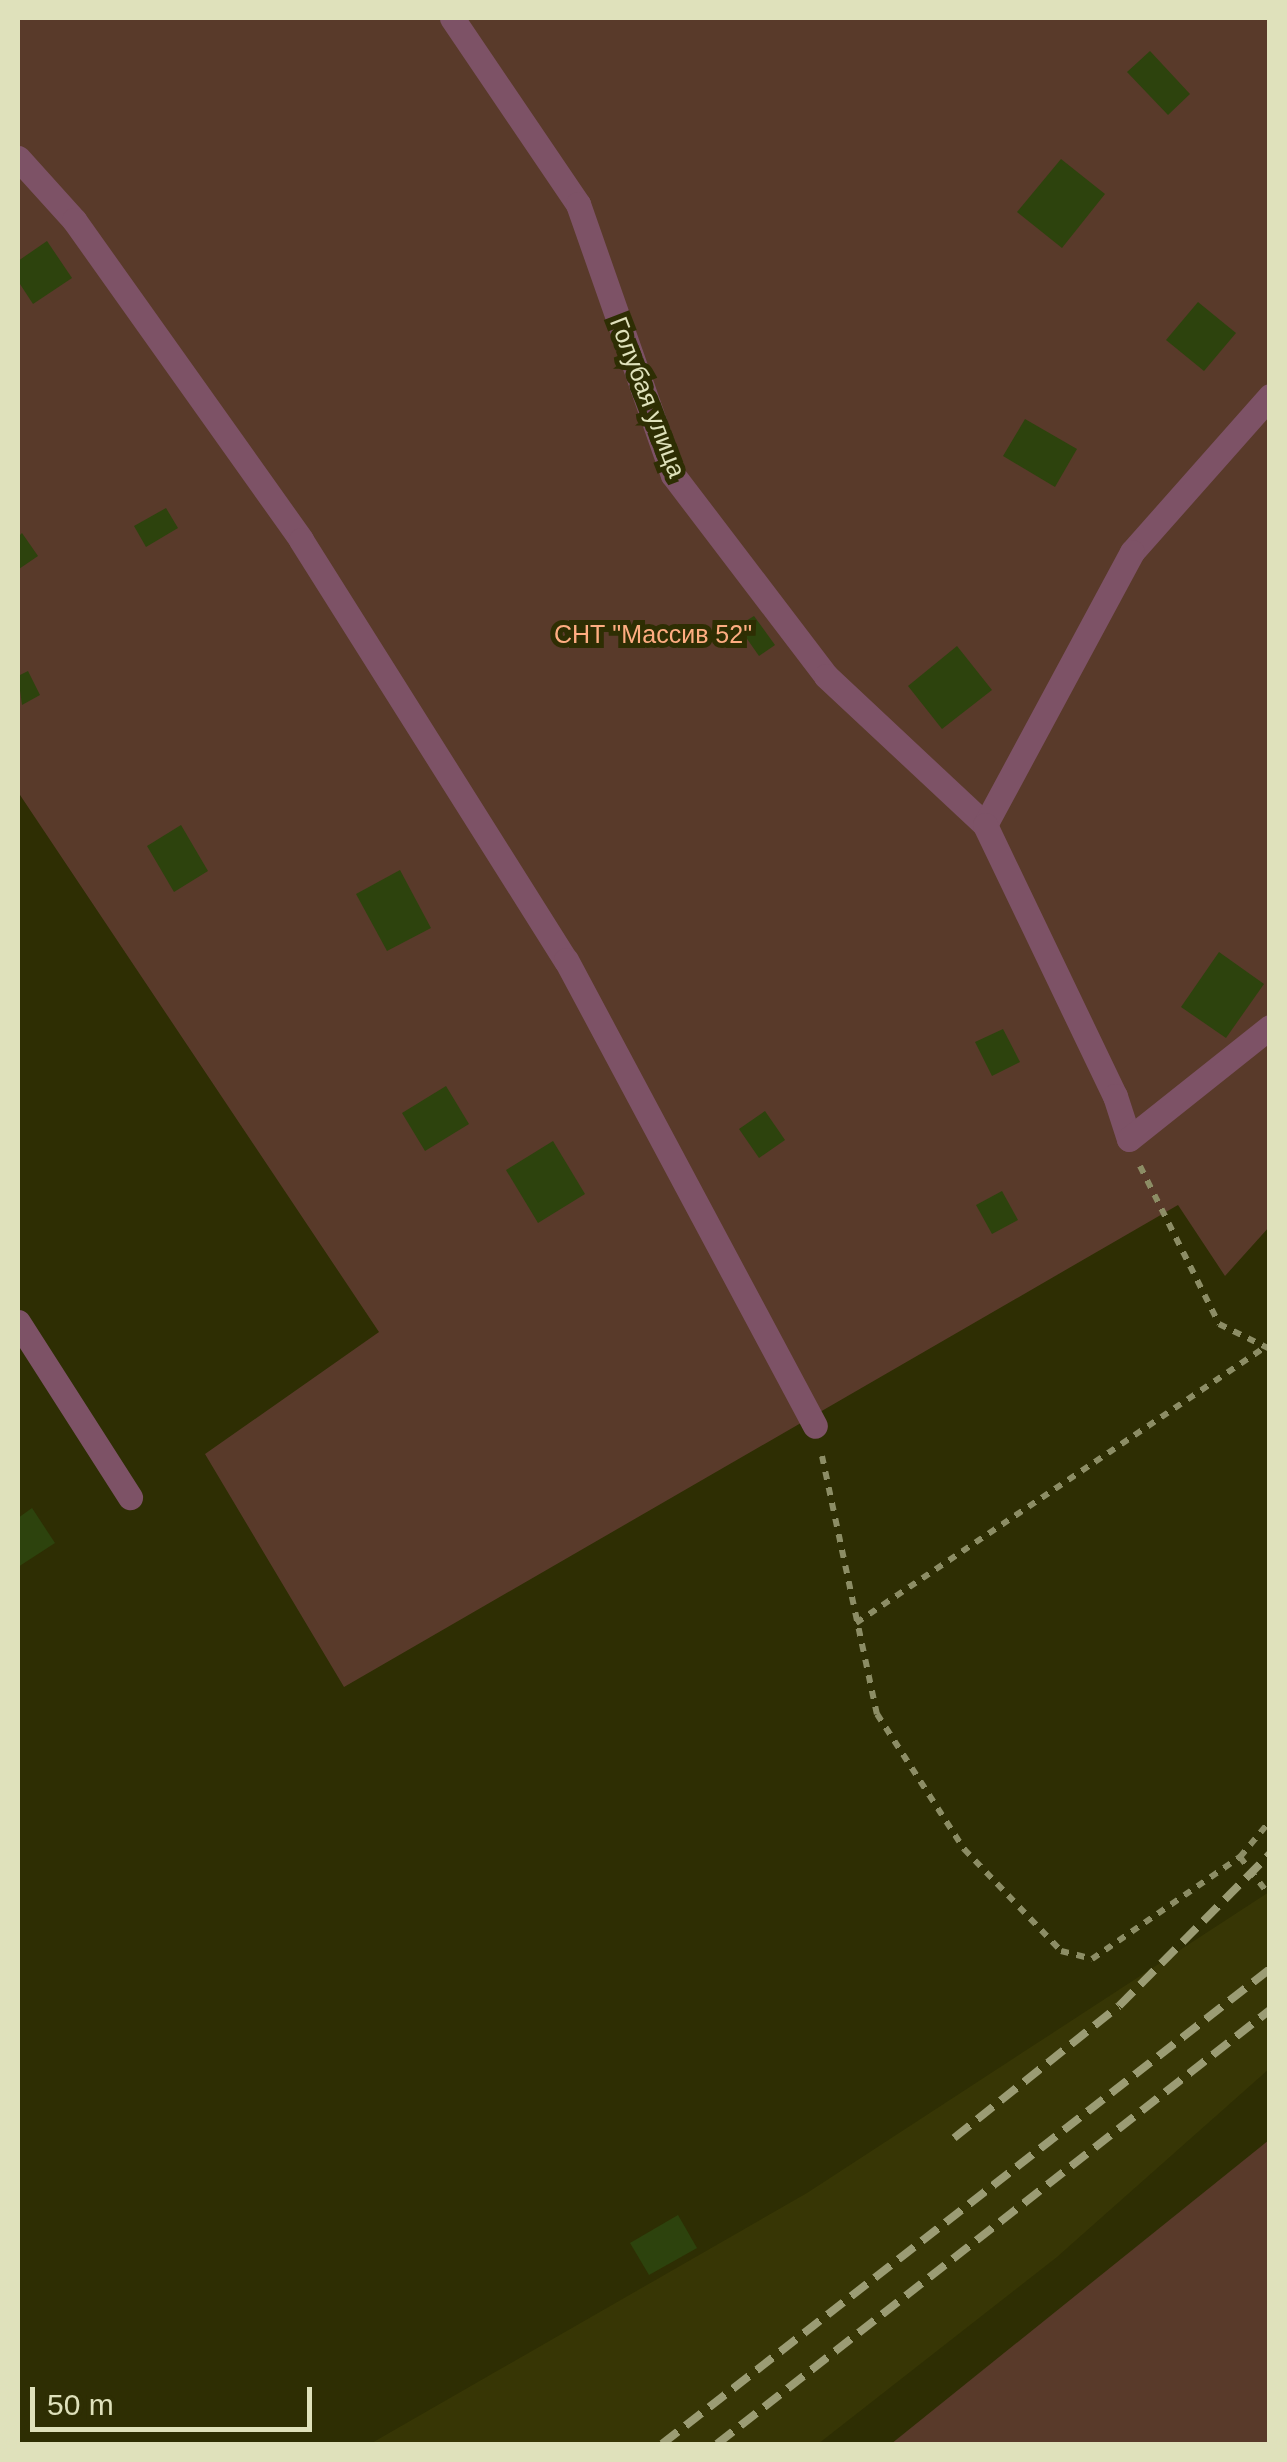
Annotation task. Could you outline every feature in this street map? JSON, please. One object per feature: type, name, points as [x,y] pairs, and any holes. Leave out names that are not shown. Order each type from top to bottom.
[{"type":"lane","name":"Голубая улица","points":[[452,18],[578,204],[672,475],[826,676],[985,825]]},
{"type":"lane","points":[[18,158],[74,220],[301,540],[566,960],[814,1426]]},
{"type":"lane","points":[[1270,396],[1132,552],[985,825],[1115,1096],[1129,1138],[1270,1027]]},
{"type":"lane","points":[[18,1322],[130,1497]]},
{"type":"path","points":[[856,1623],[1266,1349],[1220,1324],[1129,1138]]},
{"type":"path","points":[[814,1426],[877,1714],[964,1848],[1062,1952],[1092,1959],[1240,1857],[1270,1821]]},
{"type":"path","points":[[1240,1857],[1270,1896]]},
{"type":"shaded area","points":[[1269,1892],[1269,2069],[1057,2257],[818,2444],[370,2444],[807,2193]]},
{"type":"green space","name":"СНТ \"Массив 52\"","points":[[18,18],[1269,18],[1270,1226],[1225,1276],[1178,1205],[344,1687],[205,1454],[379,1332],[18,792]]},
{"type":"green space","points":[[1269,2140],[1269,2444],[891,2444]]},
{"type":"building","points":[[1150,51],[1190,94],[1168,115],[1127,72]]},
{"type":"building","points":[[1061,159],[1105,194],[1062,248],[1017,212]]},
{"type":"building","points":[[47,241],[72,278],[33,304],[18,281],[18,261]]},
{"type":"building","points":[[1198,302],[1236,333],[1204,371],[1166,340]]},
{"type":"building","points":[[1025,419],[1077,449],[1055,487],[1003,456]]},
{"type":"building","points":[[166,508],[178,528],[146,547],[134,526]]},
{"type":"building","points":[[22,533],[38,556],[19,569],[18,537]]},
{"type":"building","points":[[754,616],[775,645],[759,656],[738,626]]},
{"type":"building","points":[[957,646],[992,690],[942,729],[908,686]]},
{"type":"building","points":[[28,671],[40,695],[22,705],[18,676]]},
{"type":"building","points":[[181,825],[208,871],[174,892],[147,846]]},
{"type":"building","points":[[400,870],[431,928],[387,951],[356,894]]},
{"type":"building","points":[[1219,952],[1264,984],[1226,1038],[1181,1007]]},
{"type":"building","points":[[1003,1029],[1020,1062],[992,1076],[975,1042]]},
{"type":"building","points":[[446,1086],[469,1124],[425,1151],[402,1113]]},
{"type":"building","points":[[765,1111],[785,1140],[759,1158],[739,1129]]},
{"type":"building","points":[[553,1141],[585,1194],[538,1223],[506,1170]]},
{"type":"building","points":[[1002,1191],[1018,1220],[992,1234],[976,1205]]},
{"type":"building","points":[[32,1508],[55,1543],[18,1567],[18,1518]]},
{"type":"building","points":[[678,2215],[697,2248],[649,2275],[630,2243]]},
{"type":"railway","points":[[954,2138],[1119,2006],[1270,1854]]},
{"type":"railway","points":[[662,2444],[1270,1969]]},
{"type":"railway","points":[[717,2444],[1270,2010]]}]
